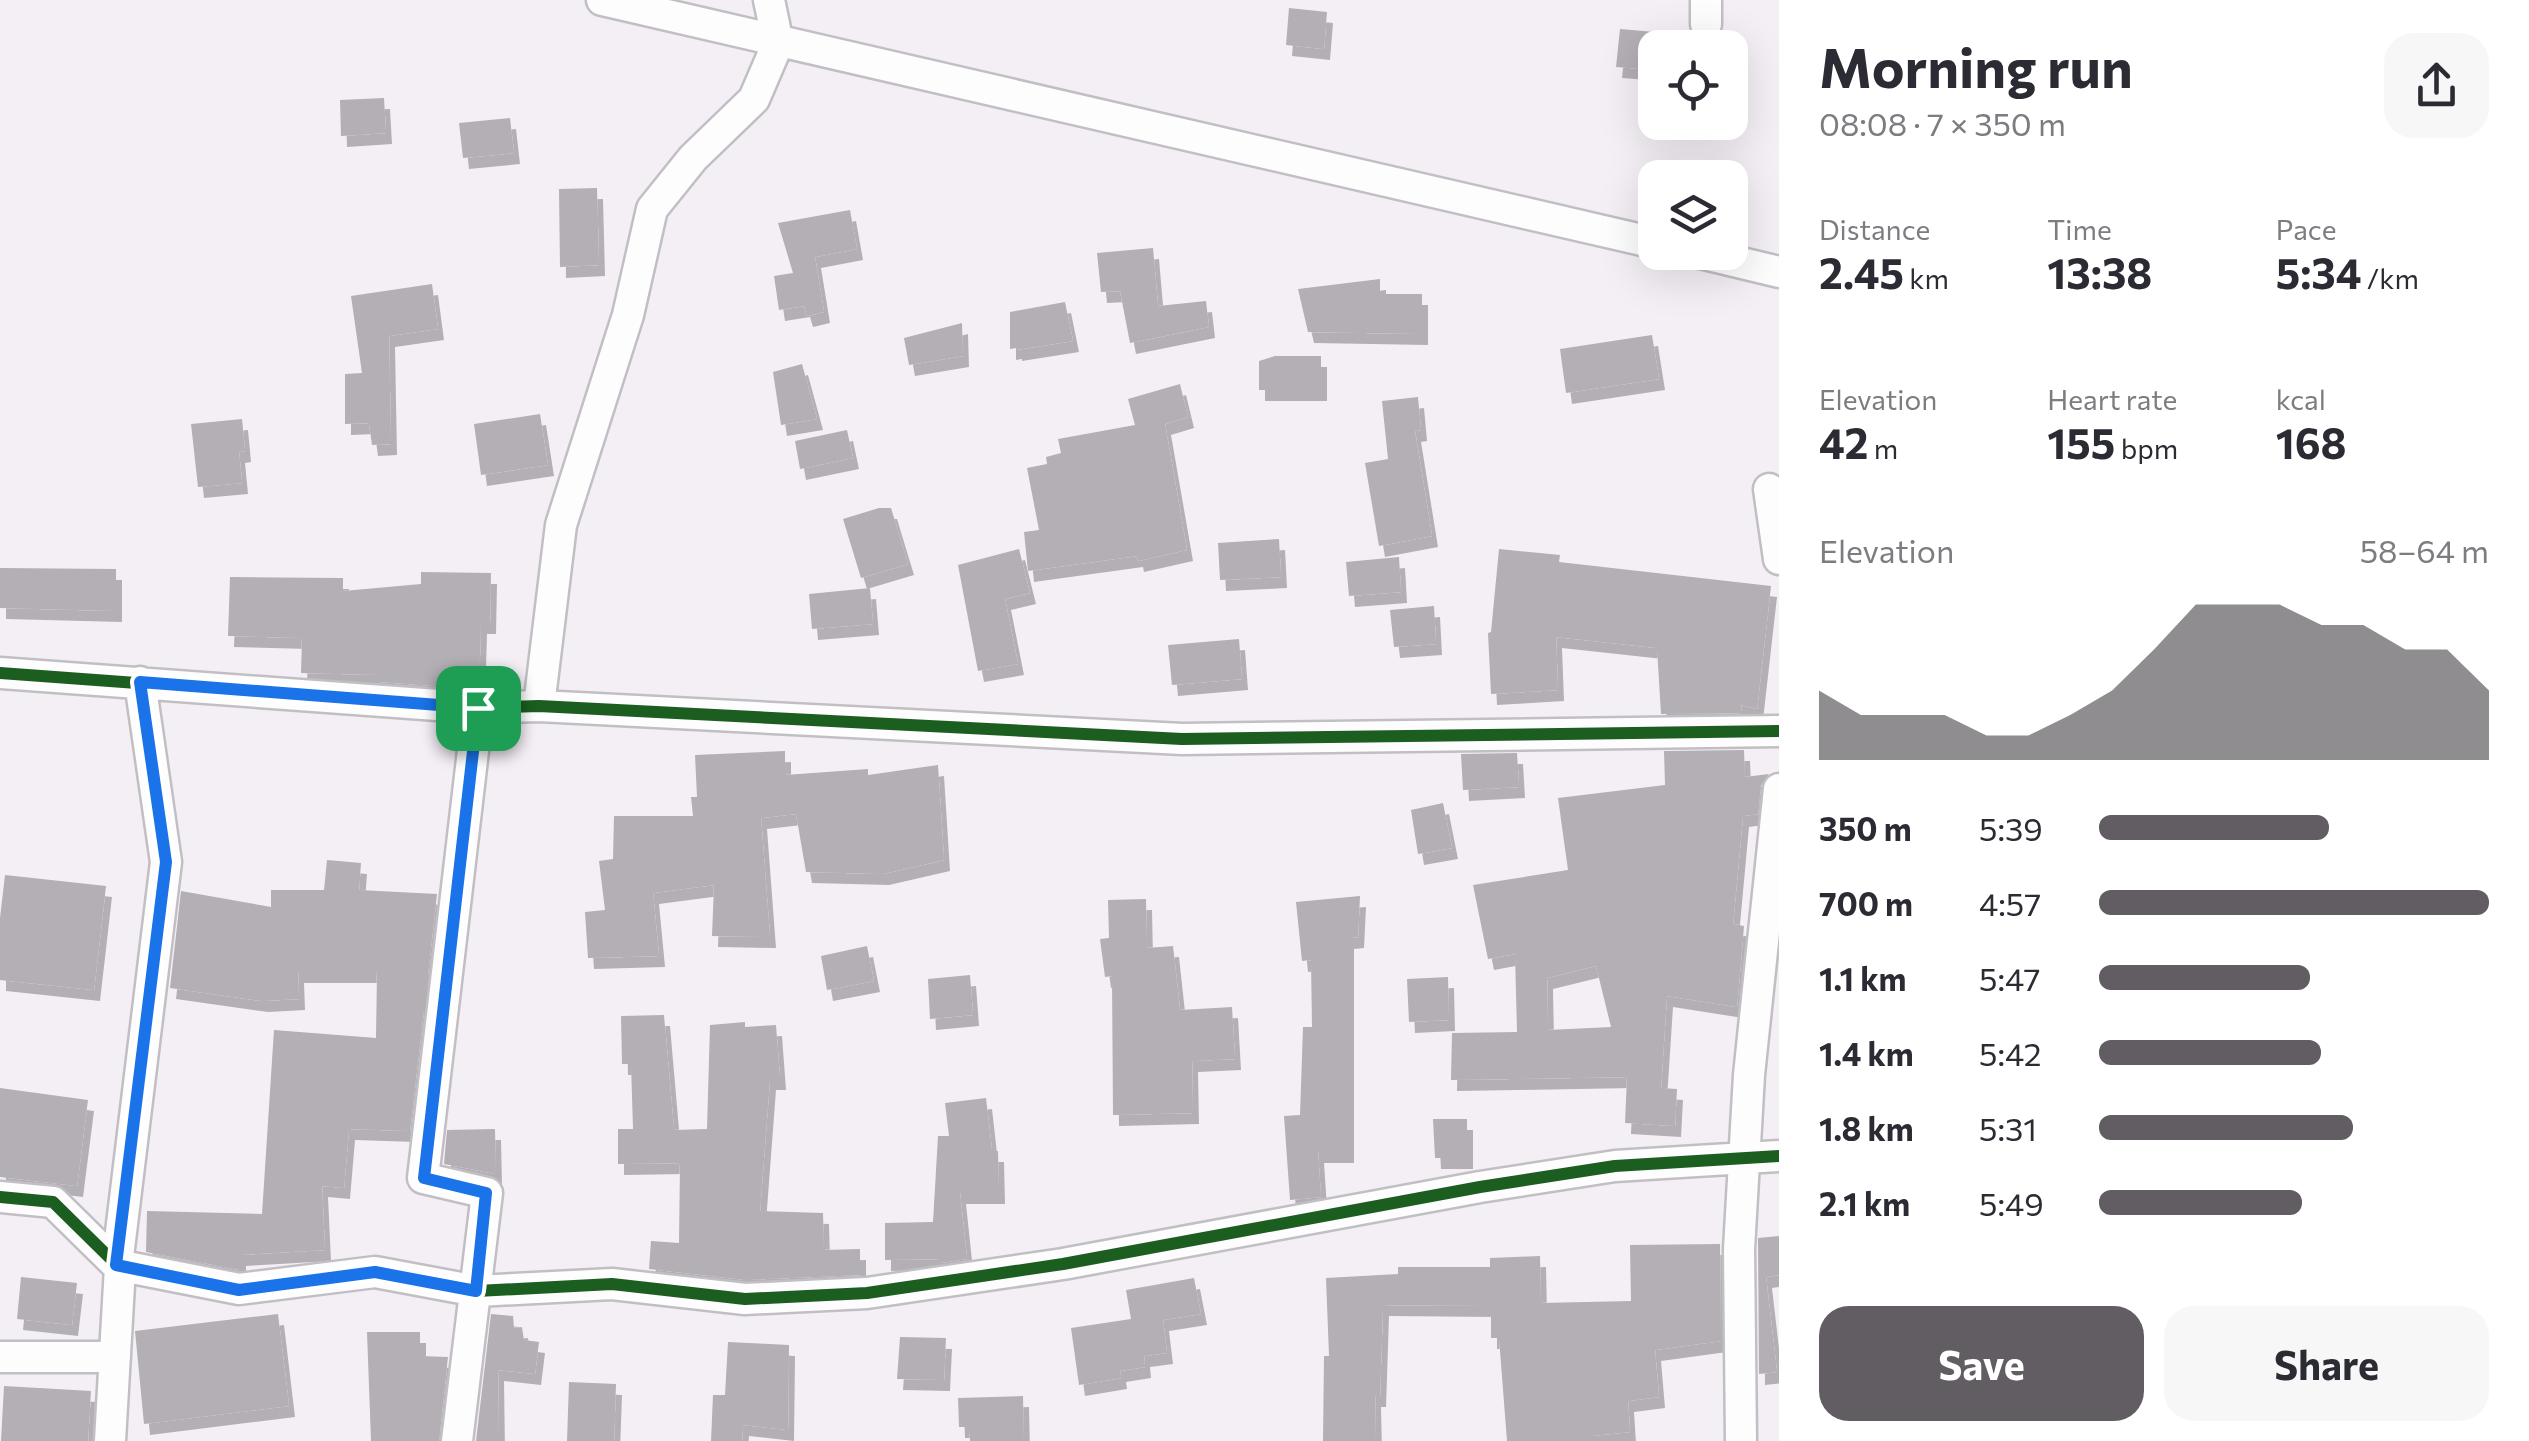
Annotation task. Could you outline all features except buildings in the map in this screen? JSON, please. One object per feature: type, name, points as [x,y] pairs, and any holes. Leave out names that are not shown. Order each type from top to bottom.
[{"type":"street","points":[[602,0],[1638,239]]},
{"type":"street","points":[[539,706],[561,525],[628,315],[652,208],[693,158],[754,98],[778,43],[769,0]]},
{"type":"street","points":[[1748,265],[1779,272]]},
{"type":"street","points":[[1769,489],[1779,558]]},
{"type":"street","points":[[0,673],[478,708],[539,706],[1182,739],[1779,730]]},
{"type":"street","points":[[116,1265],[166,862],[140,682]]},
{"type":"street","points":[[457,1441],[486,1193],[424,1178],[478,708]]},
{"type":"street","points":[[1741,1441],[1739,1250],[1744,1158],[1779,789]]},
{"type":"street","points":[[116,1265],[239,1290],[375,1272],[476,1291],[612,1284],[745,1299],[868,1293],[1063,1264],[1615,1166],[1779,1156]]},
{"type":"street","points":[[0,1197],[53,1202],[120,1267],[110,1441]]},
{"type":"street","points":[[0,1357],[115,1357]]},
{"type":"cycle path","points":[[0,673],[478,708],[539,706],[1182,739],[1779,731]]},
{"type":"cycle path","points":[[0,1197],[53,1202],[117,1265],[239,1289],[375,1272],[477,1291],[612,1284],[745,1299],[867,1293],[1063,1264],[1615,1166],[1779,1156]]},
{"type":"route","points":[[140,682],[478,708],[424,1178],[486,1193],[476,1291],[375,1272],[239,1290],[116,1265],[166,862],[140,682]]}]
